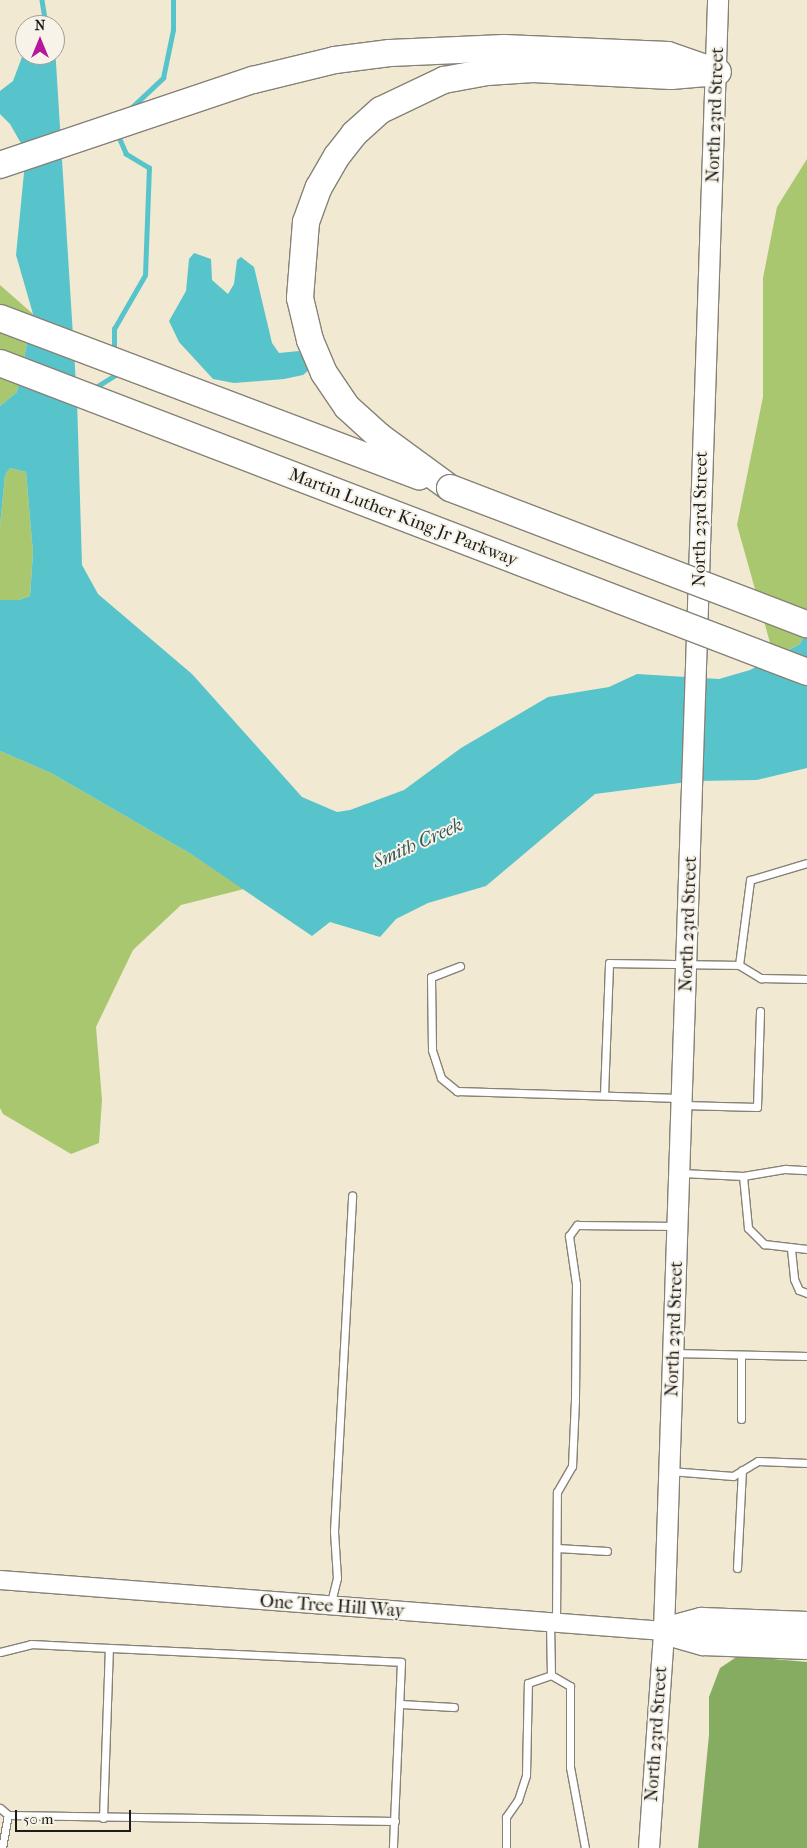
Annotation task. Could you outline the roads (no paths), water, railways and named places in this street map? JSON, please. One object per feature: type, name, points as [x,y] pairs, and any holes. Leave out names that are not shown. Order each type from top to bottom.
[{"type":"highway","points":[[0,165],[122,123],[293,69],[429,49],[504,48],[668,55],[718,72]]},
{"type":"highway","points":[[450,488],[379,436],[347,407],[324,373],[310,340],[300,298],[303,239],[319,187],[337,156],[354,134],[381,110],[444,80],[487,72],[533,69],[671,76],[718,72]]},
{"type":"highway","points":[[0,318],[807,624]]},
{"type":"highway","name":"Martin Luther King Jr Parkway","points":[[0,363],[807,672]]},
{"type":"highway","points":[[664,1631],[702,1621],[807,1625]]},
{"type":"highway","points":[[664,1631],[703,1642],[807,1646]]},
{"type":"main road","name":"North 23rd Street","points":[[649,1848],[664,1631],[670,1471],[698,657],[703,408],[718,72],[718,0]]},
{"type":"street","name":"One Tree Hill Way","points":[[0,1580],[664,1631]]},
{"type":"lane","points":[[739,965],[750,880],[807,863]]},
{"type":"lane","points":[[604,1095],[609,963],[739,965],[761,978],[807,979]]},
{"type":"lane","points":[[460,966],[431,977],[432,1050],[441,1078],[457,1091],[604,1095],[757,1108],[760,1012]]},
{"type":"lane","points":[[680,1172],[744,1176],[786,1169],[807,1170]]},
{"type":"lane","points":[[744,1176],[748,1228],[764,1244],[807,1250]]},
{"type":"lane","points":[[330,1606],[337,1578],[334,1531],[352,1196]]},
{"type":"lane","points":[[551,1675],[557,1548],[557,1492],[572,1466],[575,1399],[576,1284],[569,1236],[577,1225],[678,1226]]},
{"type":"lane","points":[[792,1249],[794,1279],[799,1290],[807,1294]]},
{"type":"lane","points":[[674,1353],[807,1356]]},
{"type":"lane","points":[[741,1355],[741,1419]]},
{"type":"lane","points":[[670,1471],[733,1476],[758,1461],[807,1463]]},
{"type":"lane","points":[[737,1568],[742,1470]]},
{"type":"lane","points":[[557,1548],[607,1551]]},
{"type":"lane","points":[[0,1652],[31,1644],[401,1662],[394,1848]]},
{"type":"lane","points":[[103,1818],[109,1648]]},
{"type":"lane","points":[[506,1848],[506,1817],[518,1800],[526,1775],[528,1683],[551,1675],[570,1686],[570,1767],[585,1848]]},
{"type":"lane","points":[[400,1704],[454,1707]]},
{"type":"lane","points":[[0,1808],[8,1815],[103,1818],[395,1821]]},
{"type":"lane","points":[[2,1848],[8,1815]]},
{"type":"water","name":"Smith Creek","points":[[19,65],[56,65],[77,400],[82,565],[98,594],[192,674],[302,797],[337,812],[350,810],[404,790],[461,748],[548,697],[609,687],[637,674],[719,679],[750,670],[800,644],[807,630],[807,768],[757,780],[695,781],[595,794],[486,886],[428,903],[396,919],[380,937],[330,922],[312,936],[191,854],[51,773],[0,751],[0,600],[19,600],[30,596],[33,553],[26,472],[10,468],[5,475],[0,526],[0,406],[17,392],[33,314],[16,255],[26,152],[10,124],[0,114],[0,91],[13,81]]},
{"type":"water","points":[[194,253],[211,259],[212,280],[228,294],[234,284],[237,260],[241,257],[254,267],[272,343],[279,353],[299,351],[310,369],[303,375],[284,379],[234,383],[213,379],[179,342],[169,321],[186,291],[189,259]]},
{"type":"waterway","points":[[42,0],[44,15]]},
{"type":"waterway","points":[[129,110],[163,78],[173,30],[173,0]]},
{"type":"waterway","points":[[114,351],[114,329],[145,275],[149,168],[126,154],[117,134]]},
{"type":"waterway","points":[[93,389],[115,375],[115,371]]}]
